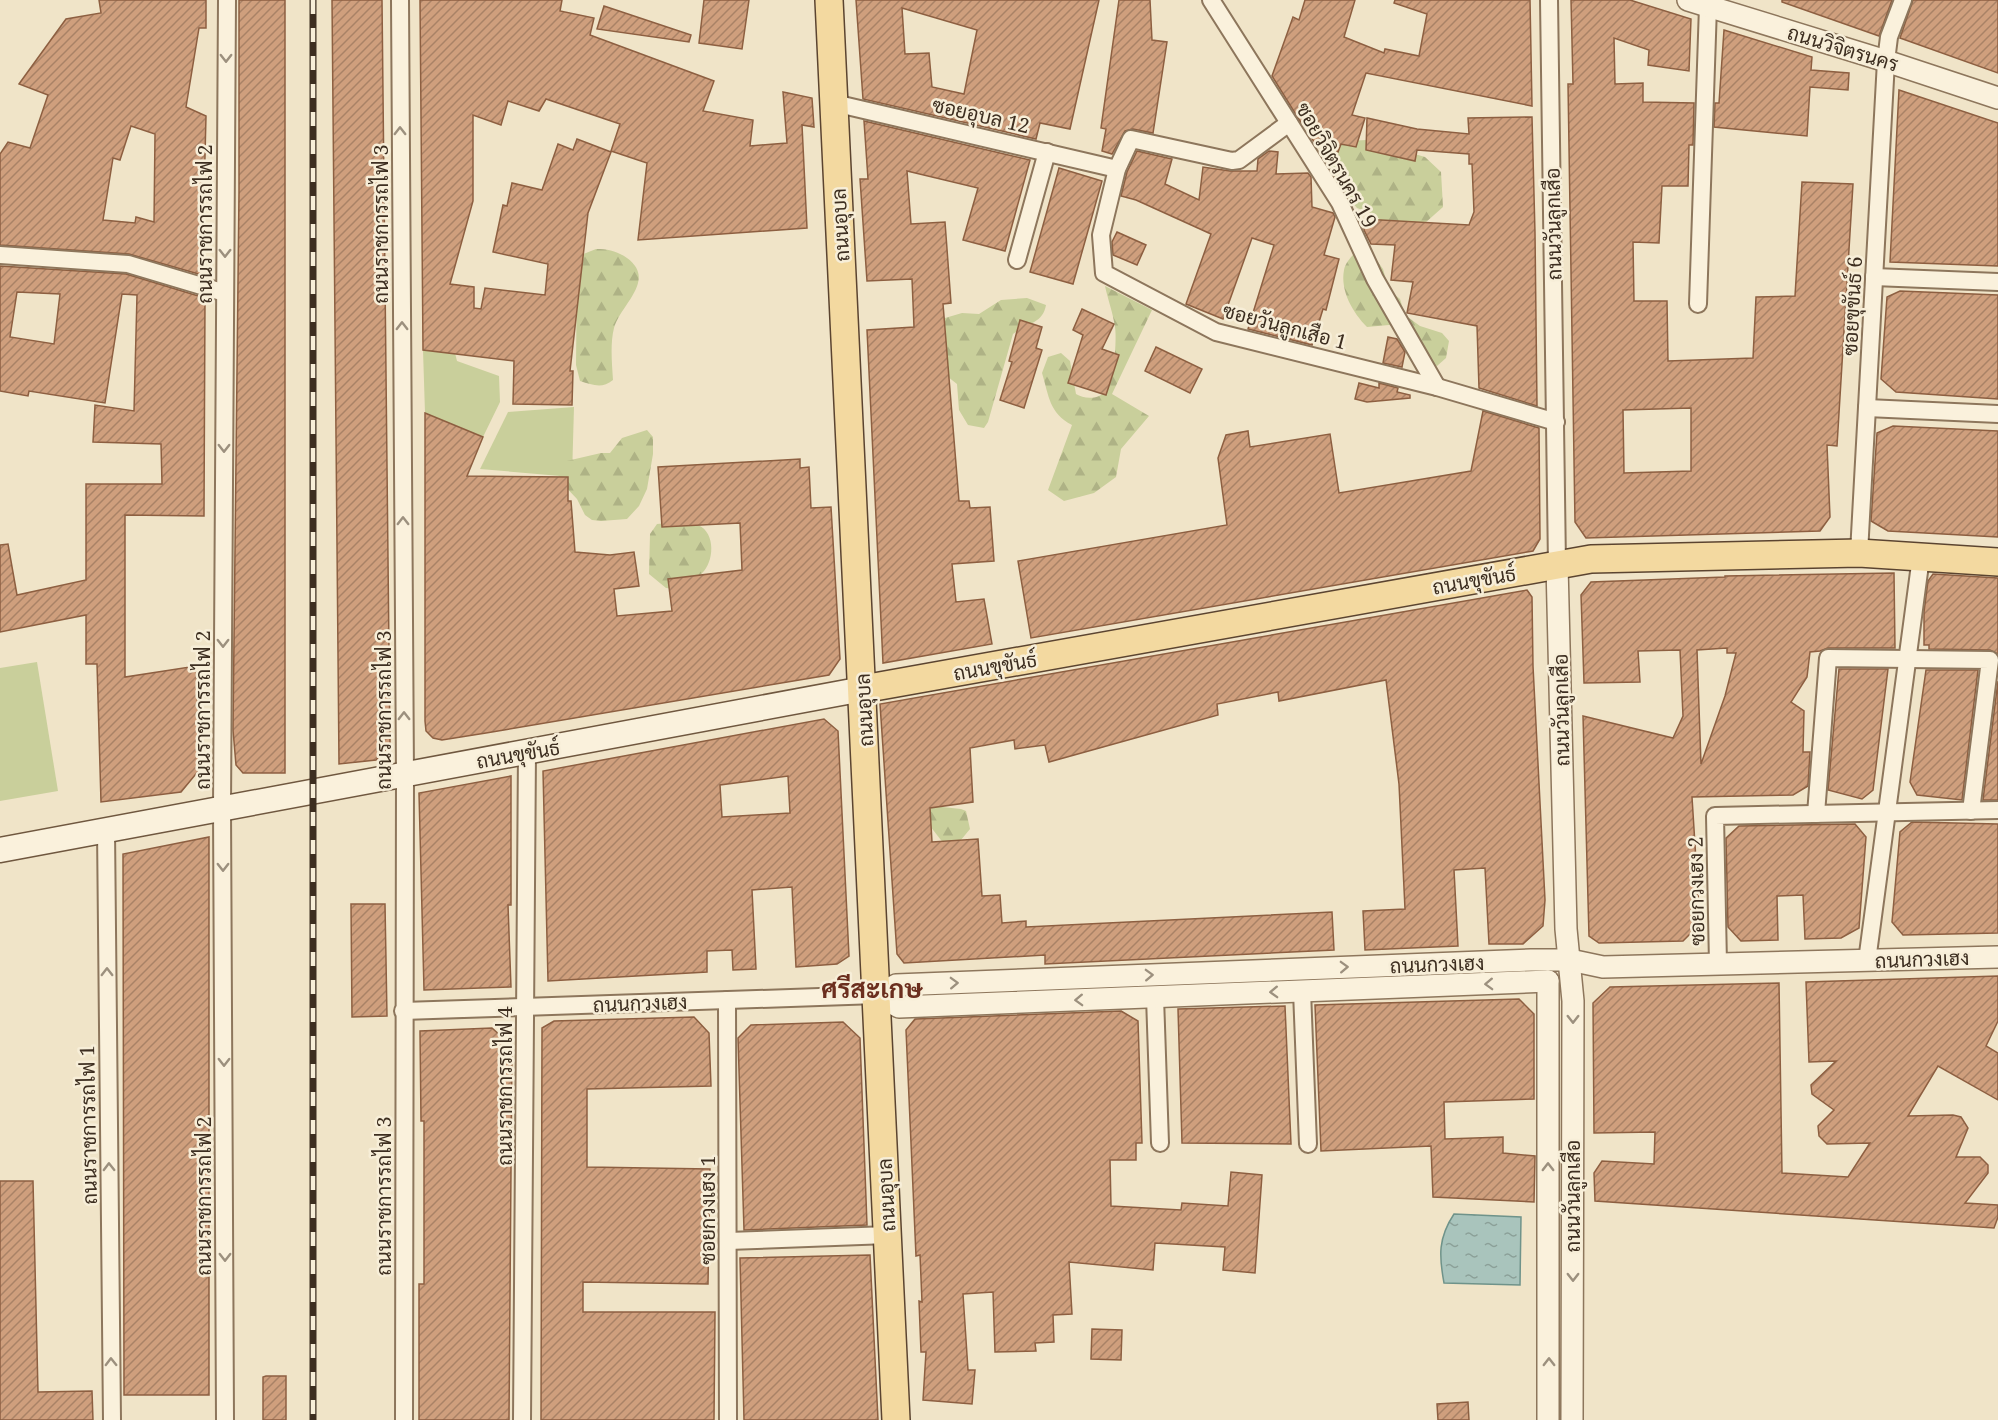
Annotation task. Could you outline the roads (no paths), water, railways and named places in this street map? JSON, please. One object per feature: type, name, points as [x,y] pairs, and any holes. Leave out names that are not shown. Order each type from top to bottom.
[{"type":"main road","name":"ถนนอุบล","points":[[829,0],[897,1420]]},
{"type":"main road","name":"ถนนขุขันธ์","points":[[0,850],[863,689],[1591,559],[1859,554],[1998,562]]},
{"type":"street","name":"ถนนราชการรถไฟ 2","points":[[225,1420],[222,808],[227,0]]},
{"type":"street","name":"ถนนราชการรถไฟ 3","points":[[399,0],[405,775],[404,1420]]},
{"type":"street","name":"ซอยวิจิตรนคร 19","points":[[1211,0],[1340,203],[1376,279],[1437,387]]},
{"type":"street","name":"ถนนวันลูกเสือ","points":[[1549,0],[1557,565],[1566,929],[1573,1001],[1572,1420]]},
{"type":"street","name":"ถนนวิจิตรนคร","points":[[1688,0],[1998,98]]},
{"type":"street","name":"ซอยขุขันธ์ 6","points":[[1859,554],[1886,61],[1889,37],[1903,0]]},
{"type":"street","points":[[1698,304],[1708,6]]},
{"type":"street","name":"ซอยอุบล 12","points":[[834,103],[1117,169]]},
{"type":"street","name":"ซอยวันลูกเสือ 1","points":[[1289,123],[1239,160],[1232,161],[1131,139],[1117,169],[1101,235],[1104,273],[1216,332],[1437,387],[1556,422]]},
{"type":"street","points":[[1017,260],[1047,152]]},
{"type":"street","points":[[0,255],[128,264],[225,293]]},
{"type":"street","points":[[1874,277],[1998,282]]},
{"type":"street","points":[[1867,408],[1998,414]]},
{"type":"street","points":[[1867,961],[1921,557]]},
{"type":"street","points":[[1971,811],[1990,660],[1828,658],[1816,814],[1885,813],[1971,811],[1998,810]]},
{"type":"street","name":"ถนนราชการรถไฟ 4","points":[[522,1420],[527,752]]},
{"type":"street","name":"ซอยกวงเฮง 2","points":[[1718,964],[1715,816],[1816,814]]},
{"type":"street","name":"ถนนราชการรถไฟ 1","points":[[106,830],[112,1420]]},
{"type":"street","name":"ถนนกวงเฮง","points":[[403,1011],[877,995],[896,985],[1531,960],[1570,960],[1603,967],[1998,957]]},
{"type":"street","points":[[1548,981],[1570,960]]},
{"type":"street","name":"ถนนวันลูกเสือ","points":[[1548,981],[1548,1420]]},
{"type":"street","name":"ถนนกวงเฮง","points":[[877,995],[899,1007],[1548,981]]},
{"type":"street","points":[[1302,991],[1308,1144]]},
{"type":"street","points":[[1155,997],[1160,1143]]},
{"type":"street","name":"ซอยกวงเฮง 1","points":[[728,1000],[728,1420]]},
{"type":"street","points":[[728,1240],[888,1235]]},
{"type":"street","points":[[1549,1391],[1573,1392]]},
{"type":"water","points":[[1454,1214],[1521,1217],[1520,1285],[1444,1283],[1441,1264],[1442,1239]]},
{"type":"railway","points":[[313,0],[313,1420]]},
{"type":"district","name":"ศรีสะเกษ","points":[[872,988]]}]
